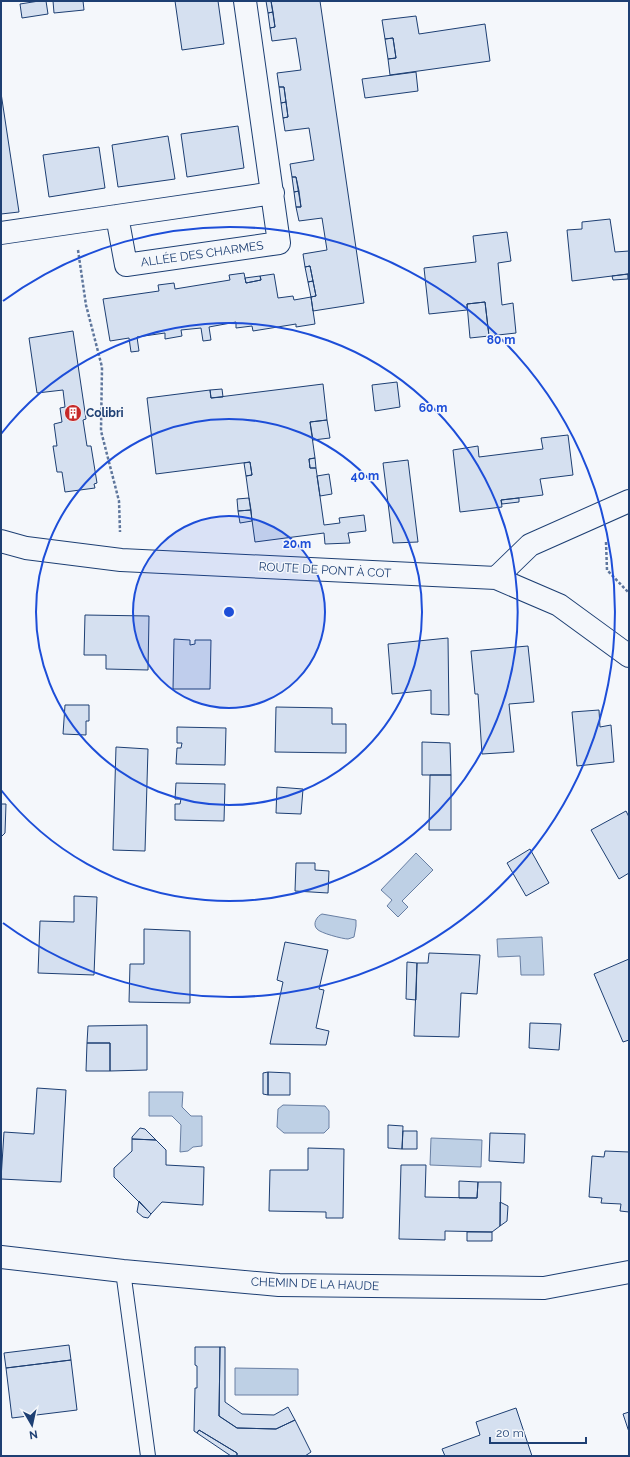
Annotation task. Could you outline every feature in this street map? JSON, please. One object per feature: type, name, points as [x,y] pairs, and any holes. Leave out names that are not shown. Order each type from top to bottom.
[{"type":"street","name":"ALLÉE DES CHARMES","points":[[117,216],[126,265],[279,243],[245,1]]},
{"type":"street","points":[[1,233],[272,194]]},
{"type":"street","points":[[496,578],[530,545],[629,501]]},
{"type":"street","name":"ROUTE DE PONT À COT","points":[[1,541],[26,548],[121,560],[496,578],[559,605],[628,653]]},
{"type":"street","name":"CHEMIN DE LA HAUDE","points":[[1,1257],[279,1285],[544,1288],[629,1272]]},
{"type":"lane","points":[[123,1270],[148,1456]]},
{"type":"path","points":[[74,223],[86,305],[102,367],[100,430],[119,501],[121,560]]},
{"type":"path","points":[[597,514],[606,542],[607,570],[629,593]]},
{"type":"water","points":[[416,853],[433,870],[402,901],[408,907],[398,917],[387,906],[392,900],[381,890]]},
{"type":"water","points":[[322,914],[356,920],[354,937],[345,939],[319,931],[315,923],[317,918]]},
{"type":"water","points":[[542,937],[544,975],[521,975],[520,956],[498,957],[497,939]]},
{"type":"water","points":[[149,1092],[183,1092],[182,1107],[191,1116],[202,1116],[202,1146],[193,1147],[188,1151],[180,1152],[181,1125],[172,1116],[149,1116]]},
{"type":"water","points":[[283,1105],[325,1106],[329,1111],[329,1128],[324,1133],[284,1133],[277,1127],[278,1109]]},
{"type":"water","points":[[431,1138],[482,1140],[481,1167],[430,1165]]},
{"type":"water","points":[[235,1368],[298,1369],[298,1395],[235,1395]]},
{"type":"building","points":[[46,1],[48,14],[22,18],[20,4]]},
{"type":"building","points":[[53,1],[83,1],[84,10],[54,13]]},
{"type":"building","points":[[175,1],[218,1],[224,44],[182,50]]},
{"type":"building","points":[[266,1],[271,1],[273,12],[268,13]]},
{"type":"building","points":[[271,1],[320,1],[364,303],[313,311],[311,297],[316,296],[310,266],[305,267],[303,254],[327,250],[322,218],[299,221],[296,207],[301,207],[296,177],[292,177],[290,164],[314,160],[309,128],[285,131],[283,118],[288,117],[284,87],[279,87],[277,73],[301,70],[296,38],[272,41],[270,28],[275,27]]},
{"type":"building","points":[[273,12],[275,27],[270,28],[268,13]]},
{"type":"building","points":[[416,16],[419,34],[485,24],[490,61],[390,75],[388,59],[396,58],[393,38],[385,39],[382,20]]},
{"type":"building","points":[[393,38],[396,58],[388,59],[385,39]]},
{"type":"building","points":[[416,72],[418,91],[365,98],[362,79]]},
{"type":"building","points":[[279,87],[284,87],[286,102],[281,103]]},
{"type":"building","points":[[1,93],[19,212],[1,214]]},
{"type":"building","points":[[286,102],[288,117],[283,118],[281,103]]},
{"type":"building","points":[[238,126],[244,168],[187,177],[181,134]]},
{"type":"building","points":[[168,136],[175,179],[118,187],[112,145]]},
{"type":"building","points":[[99,147],[105,188],[49,197],[43,155]]},
{"type":"building","points":[[292,177],[296,177],[299,191],[294,192]]},
{"type":"building","points":[[299,191],[301,207],[296,207],[294,192]]},
{"type":"building","points":[[610,219],[615,252],[629,251],[629,279],[628,274],[572,281],[567,230],[582,229],[582,222]]},
{"type":"building","points":[[507,232],[511,261],[498,263],[502,305],[513,303],[516,333],[489,336],[485,302],[467,304],[467,310],[429,314],[424,268],[476,262],[473,236]]},
{"type":"building","points":[[310,266],[313,281],[308,282],[305,267]]},
{"type":"building","points":[[244,273],[246,283],[261,280],[260,276],[274,274],[278,298],[293,296],[294,300],[311,297],[315,324],[296,327],[296,324],[253,331],[252,326],[236,328],[236,322],[209,327],[211,340],[203,341],[201,328],[181,330],[182,336],[165,339],[165,333],[137,337],[139,351],[131,352],[129,338],[110,341],[103,299],[159,291],[158,285],[174,283],[175,289],[230,280],[229,275]]},
{"type":"building","points":[[628,274],[628,279],[613,280],[612,276]]},
{"type":"building","points":[[260,276],[261,280],[246,283],[245,278]]},
{"type":"building","points":[[313,281],[316,296],[311,297],[308,282]]},
{"type":"building","points":[[485,302],[489,336],[470,338],[467,304]]},
{"type":"building","name":"Colibri","points":[[73,331],[86,419],[83,420],[87,446],[91,446],[97,483],[94,484],[95,488],[65,492],[62,472],[57,472],[53,446],[57,446],[54,424],[62,422],[60,408],[65,407],[63,390],[37,393],[29,338]]},
{"type":"building","points":[[397,382],[400,407],[375,411],[372,385]]},
{"type":"building","points":[[323,384],[327,420],[310,422],[315,458],[309,459],[310,468],[316,468],[324,525],[340,523],[339,518],[364,515],[366,531],[348,533],[350,543],[325,544],[324,533],[255,542],[246,476],[252,475],[250,462],[156,474],[147,398],[210,390],[211,398]]},
{"type":"building","points":[[222,389],[223,397],[211,398],[210,390]]},
{"type":"building","points":[[327,420],[330,438],[313,440],[310,422]]},
{"type":"building","points":[[568,435],[573,475],[540,479],[543,495],[501,500],[502,507],[460,512],[453,450],[478,446],[479,457],[543,449],[541,438]]},
{"type":"building","points":[[315,458],[316,468],[310,468],[309,459]]},
{"type":"building","points":[[408,460],[418,542],[393,543],[383,463]]},
{"type":"building","points":[[250,462],[252,475],[246,476],[244,463]]},
{"type":"building","points":[[329,474],[332,494],[320,496],[317,476]]},
{"type":"building","points":[[249,498],[251,510],[238,511],[237,499]]},
{"type":"building","points":[[519,498],[519,502],[502,504],[501,500]]},
{"type":"building","points":[[251,510],[252,521],[240,523],[238,511]]},
{"type":"building","points":[[85,615],[149,616],[148,670],[106,669],[106,655],[84,655]]},
{"type":"building","points":[[448,638],[449,715],[431,714],[431,690],[392,694],[388,644]]},
{"type":"building","points":[[174,639],[190,640],[190,645],[195,644],[195,640],[211,640],[210,689],[173,689]]},
{"type":"building","points":[[528,646],[534,702],[509,704],[514,752],[482,754],[478,694],[475,694],[471,651]]},
{"type":"building","points":[[65,705],[89,705],[89,721],[86,721],[86,735],[63,734]]},
{"type":"building","points":[[276,707],[332,708],[332,724],[346,724],[346,753],[275,752]]},
{"type":"building","points":[[599,710],[600,727],[611,725],[614,762],[577,766],[572,712]]},
{"type":"building","points":[[177,727],[226,728],[225,765],[176,764],[177,748],[181,748],[182,743],[177,743]]},
{"type":"building","points":[[422,742],[450,743],[451,775],[422,775]]},
{"type":"building","points":[[116,747],[148,749],[145,851],[113,850]]},
{"type":"building","points":[[430,775],[451,775],[451,830],[429,830]]},
{"type":"building","points":[[176,783],[225,784],[224,821],[175,820],[175,804],[180,804],[181,799],[175,799]]},
{"type":"building","points":[[277,787],[303,789],[301,814],[276,813]]},
{"type":"building","points":[[1,804],[6,804],[5,833],[1,837]]},
{"type":"building","points":[[626,811],[629,817],[629,873],[619,879],[591,830]]},
{"type":"building","points":[[530,849],[549,883],[526,896],[507,863]]},
{"type":"building","points":[[296,863],[315,863],[315,870],[329,871],[328,893],[295,891]]},
{"type":"building","points":[[74,896],[97,897],[94,975],[38,973],[40,921],[74,922]]},
{"type":"building","points":[[144,929],[190,931],[190,1003],[129,1002],[130,964],[144,964]]},
{"type":"building","points":[[285,942],[328,950],[319,989],[324,990],[316,1028],[329,1031],[326,1045],[270,1044],[283,982],[277,980]]},
{"type":"building","points":[[429,953],[480,955],[477,994],[461,993],[459,1037],[414,1036],[417,963],[428,963]]},
{"type":"building","points":[[629,959],[629,1040],[623,1042],[594,974]]},
{"type":"building","points":[[407,962],[417,963],[416,1000],[406,999]]},
{"type":"building","points":[[530,1023],[561,1024],[559,1050],[529,1048]]},
{"type":"building","points":[[147,1025],[147,1070],[110,1071],[110,1043],[87,1043],[88,1026]]},
{"type":"building","points":[[87,1043],[110,1043],[110,1071],[86,1071]]},
{"type":"building","points":[[268,1072],[268,1095],[263,1094],[263,1073]]},
{"type":"building","points":[[268,1072],[290,1073],[290,1095],[268,1095]]},
{"type":"building","points":[[37,1088],[66,1090],[61,1182],[1,1179],[4,1132],[34,1134]]},
{"type":"building","points":[[388,1125],[403,1126],[402,1149],[388,1148]]},
{"type":"building","points":[[140,1128],[145,1129],[156,1140],[132,1139]]},
{"type":"building","points":[[403,1131],[417,1131],[417,1149],[402,1149]]},
{"type":"building","points":[[490,1133],[525,1134],[524,1163],[489,1161]]},
{"type":"building","points":[[132,1139],[156,1140],[166,1150],[166,1165],[204,1167],[203,1205],[162,1202],[151,1214],[114,1177],[114,1168],[132,1151]]},
{"type":"building","points":[[308,1148],[344,1149],[343,1218],[326,1218],[326,1212],[269,1211],[270,1170],[308,1170]]},
{"type":"building","points":[[605,1151],[629,1152],[629,1212],[620,1211],[621,1204],[601,1203],[602,1198],[589,1197],[592,1156],[604,1157]]},
{"type":"building","points":[[401,1165],[426,1165],[425,1197],[477,1198],[478,1182],[501,1182],[500,1226],[492,1232],[445,1231],[445,1240],[399,1239]]},
{"type":"building","points":[[459,1181],[478,1182],[477,1198],[459,1198]]},
{"type":"building","points":[[139,1201],[151,1214],[148,1218],[143,1217],[137,1212]]},
{"type":"building","points":[[500,1202],[508,1206],[507,1221],[500,1226]]},
{"type":"building","points":[[467,1232],[492,1232],[492,1241],[467,1241]]},
{"type":"building","points":[[69,1345],[71,1360],[6,1368],[4,1353]]},
{"type":"building","points":[[195,1347],[220,1347],[219,1416],[237,1428],[276,1429],[295,1420],[311,1452],[305,1456],[237,1456],[237,1453],[199,1430],[197,1433],[194,1431],[195,1388],[197,1388]]},
{"type":"building","points":[[220,1347],[225,1347],[225,1402],[242,1414],[274,1415],[288,1407],[295,1420],[276,1429],[237,1428],[219,1416]]},
{"type":"building","points":[[71,1360],[77,1410],[12,1418],[6,1368]]},
{"type":"building","points":[[516,1408],[532,1456],[445,1456],[442,1449],[480,1435],[476,1422]]},
{"type":"building","points":[[629,1412],[629,1432],[623,1414]]},
{"type":"building","points":[[199,1430],[237,1453],[237,1456],[231,1456],[197,1433]]},
{"type":"place","name":"Colibri","points":[[73,413]]}]
